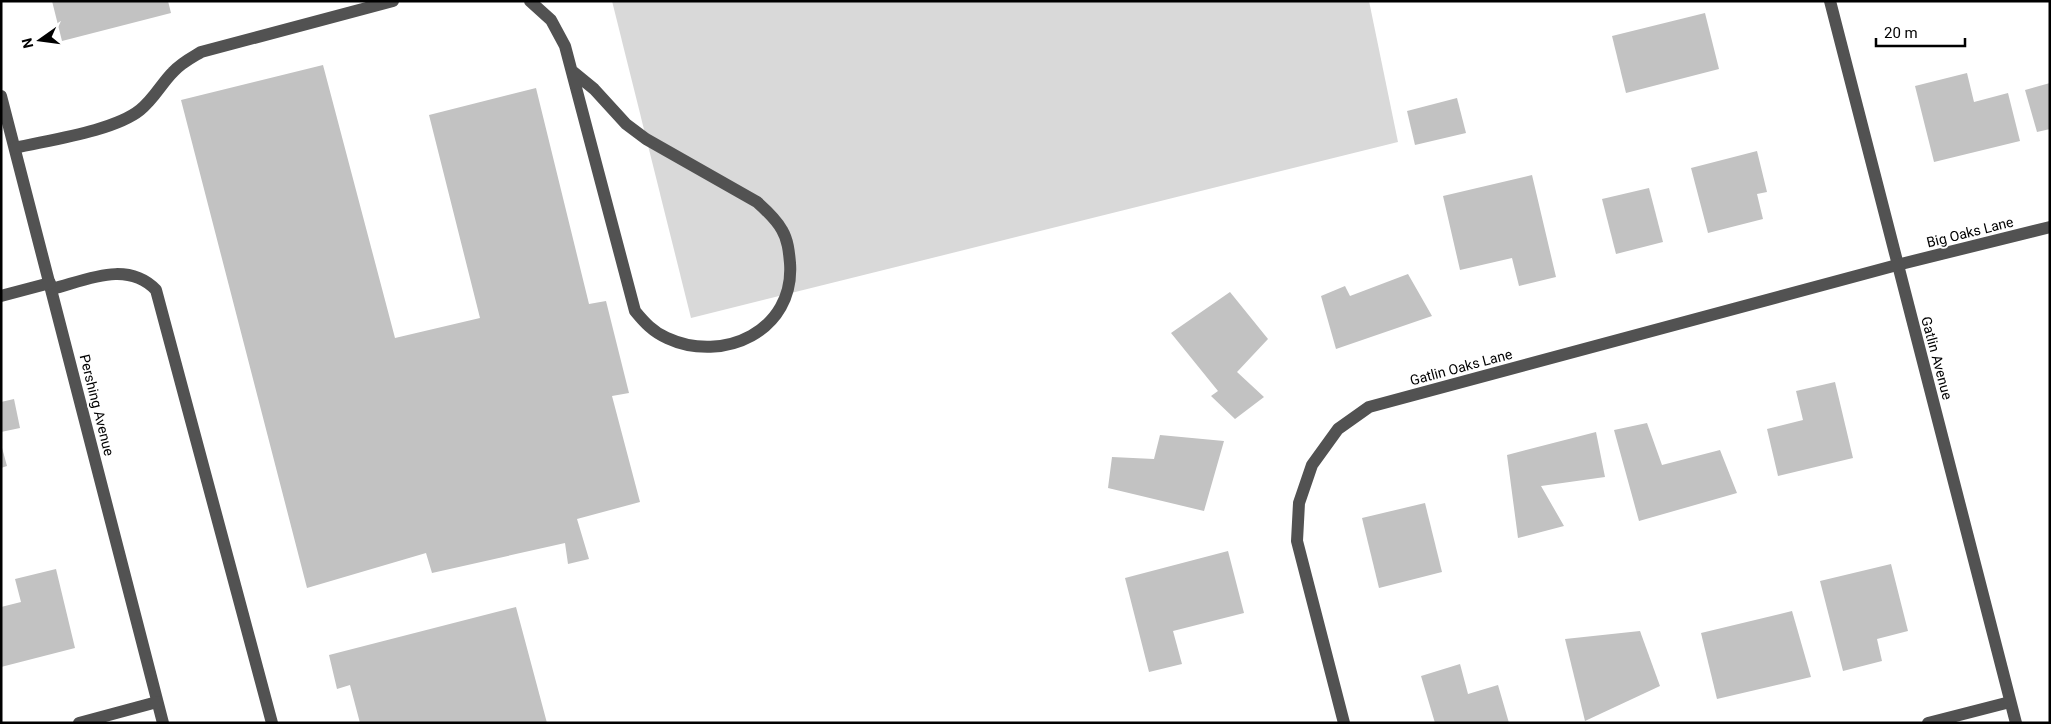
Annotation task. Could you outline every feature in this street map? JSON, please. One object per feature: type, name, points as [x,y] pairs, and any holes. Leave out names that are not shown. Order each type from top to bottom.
[{"type":"street","points":[[15,148],[110,126],[126,120],[150,102],[172,72],[184,61],[201,52],[393,1]]},
{"type":"street","points":[[530,1],[556,27],[565,46],[635,312],[648,326],[666,338],[687,345],[712,348],[731,345],[751,337],[767,325],[788,292],[791,271],[790,257],[782,231],[771,216],[756,202],[646,139],[626,124],[594,89],[572,71]]},
{"type":"street","name":"Gatlin Avenue","points":[[1830,1],[2016,723]]},
{"type":"street","name":"Pershing Avenue","points":[[1,96],[162,723]]},
{"type":"street","name":"Big Oaks Lane","points":[[1897,265],[2050,227]]},
{"type":"street","name":"Gatlin Oaks Lane","points":[[1344,723],[1297,541],[1299,503],[1312,465],[1338,429],[1369,407],[1897,265]]},
{"type":"street","points":[[1,296],[120,273],[143,279],[156,290],[272,723]]},
{"type":"street","points":[[79,723],[157,702]]},
{"type":"street","points":[[1928,723],[2010,702]]},
{"type":"shaded area","points":[[612,1],[1369,1],[1398,142],[691,318]]},
{"type":"building","points":[[52,1],[168,1],[171,13],[62,41]]},
{"type":"building","points":[[1705,13],[1719,69],[1626,93],[1612,36]]},
{"type":"building","points":[[323,65],[395,338],[480,318],[429,115],[536,88],[589,304],[606,301],[629,393],[612,396],[640,502],[577,519],[589,559],[568,564],[565,543],[432,573],[426,553],[307,588],[181,100]]},
{"type":"building","points":[[1967,73],[1974,102],[2008,93],[2020,141],[1934,162],[1915,86]]},
{"type":"building","points":[[2050,83],[2050,129],[2037,132],[2025,90]]},
{"type":"building","points":[[1457,98],[1466,133],[1415,145],[1407,111]]},
{"type":"building","points":[[1757,151],[1767,192],[1757,194],[1763,219],[1708,233],[1691,168]]},
{"type":"building","points":[[1532,175],[1556,277],[1519,286],[1512,258],[1460,270],[1443,196]]},
{"type":"building","points":[[1649,188],[1663,242],[1616,254],[1602,199]]},
{"type":"building","points":[[1408,274],[1432,316],[1336,349],[1321,296],[1345,286],[1350,296]]},
{"type":"building","points":[[1230,292],[1268,339],[1237,372],[1264,397],[1235,419],[1211,396],[1218,391],[1171,333]]},
{"type":"building","points":[[1835,382],[1853,458],[1778,476],[1767,429],[1803,420],[1796,391]]},
{"type":"building","points":[[14,399],[20,428],[1,432],[1,402]]},
{"type":"building","points":[[1647,423],[1662,465],[1720,450],[1737,493],[1639,521],[1614,430]]},
{"type":"building","points":[[1596,432],[1605,477],[1541,486],[1564,526],[1518,538],[1507,455]]},
{"type":"building","points":[[1160,435],[1224,441],[1204,511],[1108,488],[1112,457],[1154,459]]},
{"type":"building","points":[[1,444],[7,466],[1,468]]},
{"type":"building","points":[[1425,503],[1442,572],[1379,588],[1362,518]]},
{"type":"building","points":[[1228,551],[1244,613],[1173,631],[1182,664],[1149,672],[1125,578]]},
{"type":"building","points":[[1891,564],[1908,631],[1877,639],[1882,661],[1843,671],[1820,581]]},
{"type":"building","points":[[56,569],[75,648],[1,667],[1,607],[21,602],[15,579]]},
{"type":"building","points":[[516,607],[547,723],[360,723],[350,685],[337,689],[329,655]]},
{"type":"building","points":[[1792,611],[1811,677],[1717,699],[1701,633]]},
{"type":"building","points":[[1640,631],[1660,686],[1585,721],[1565,639]]},
{"type":"building","points":[[1460,664],[1468,694],[1498,685],[1509,723],[1435,723],[1421,676]]}]
